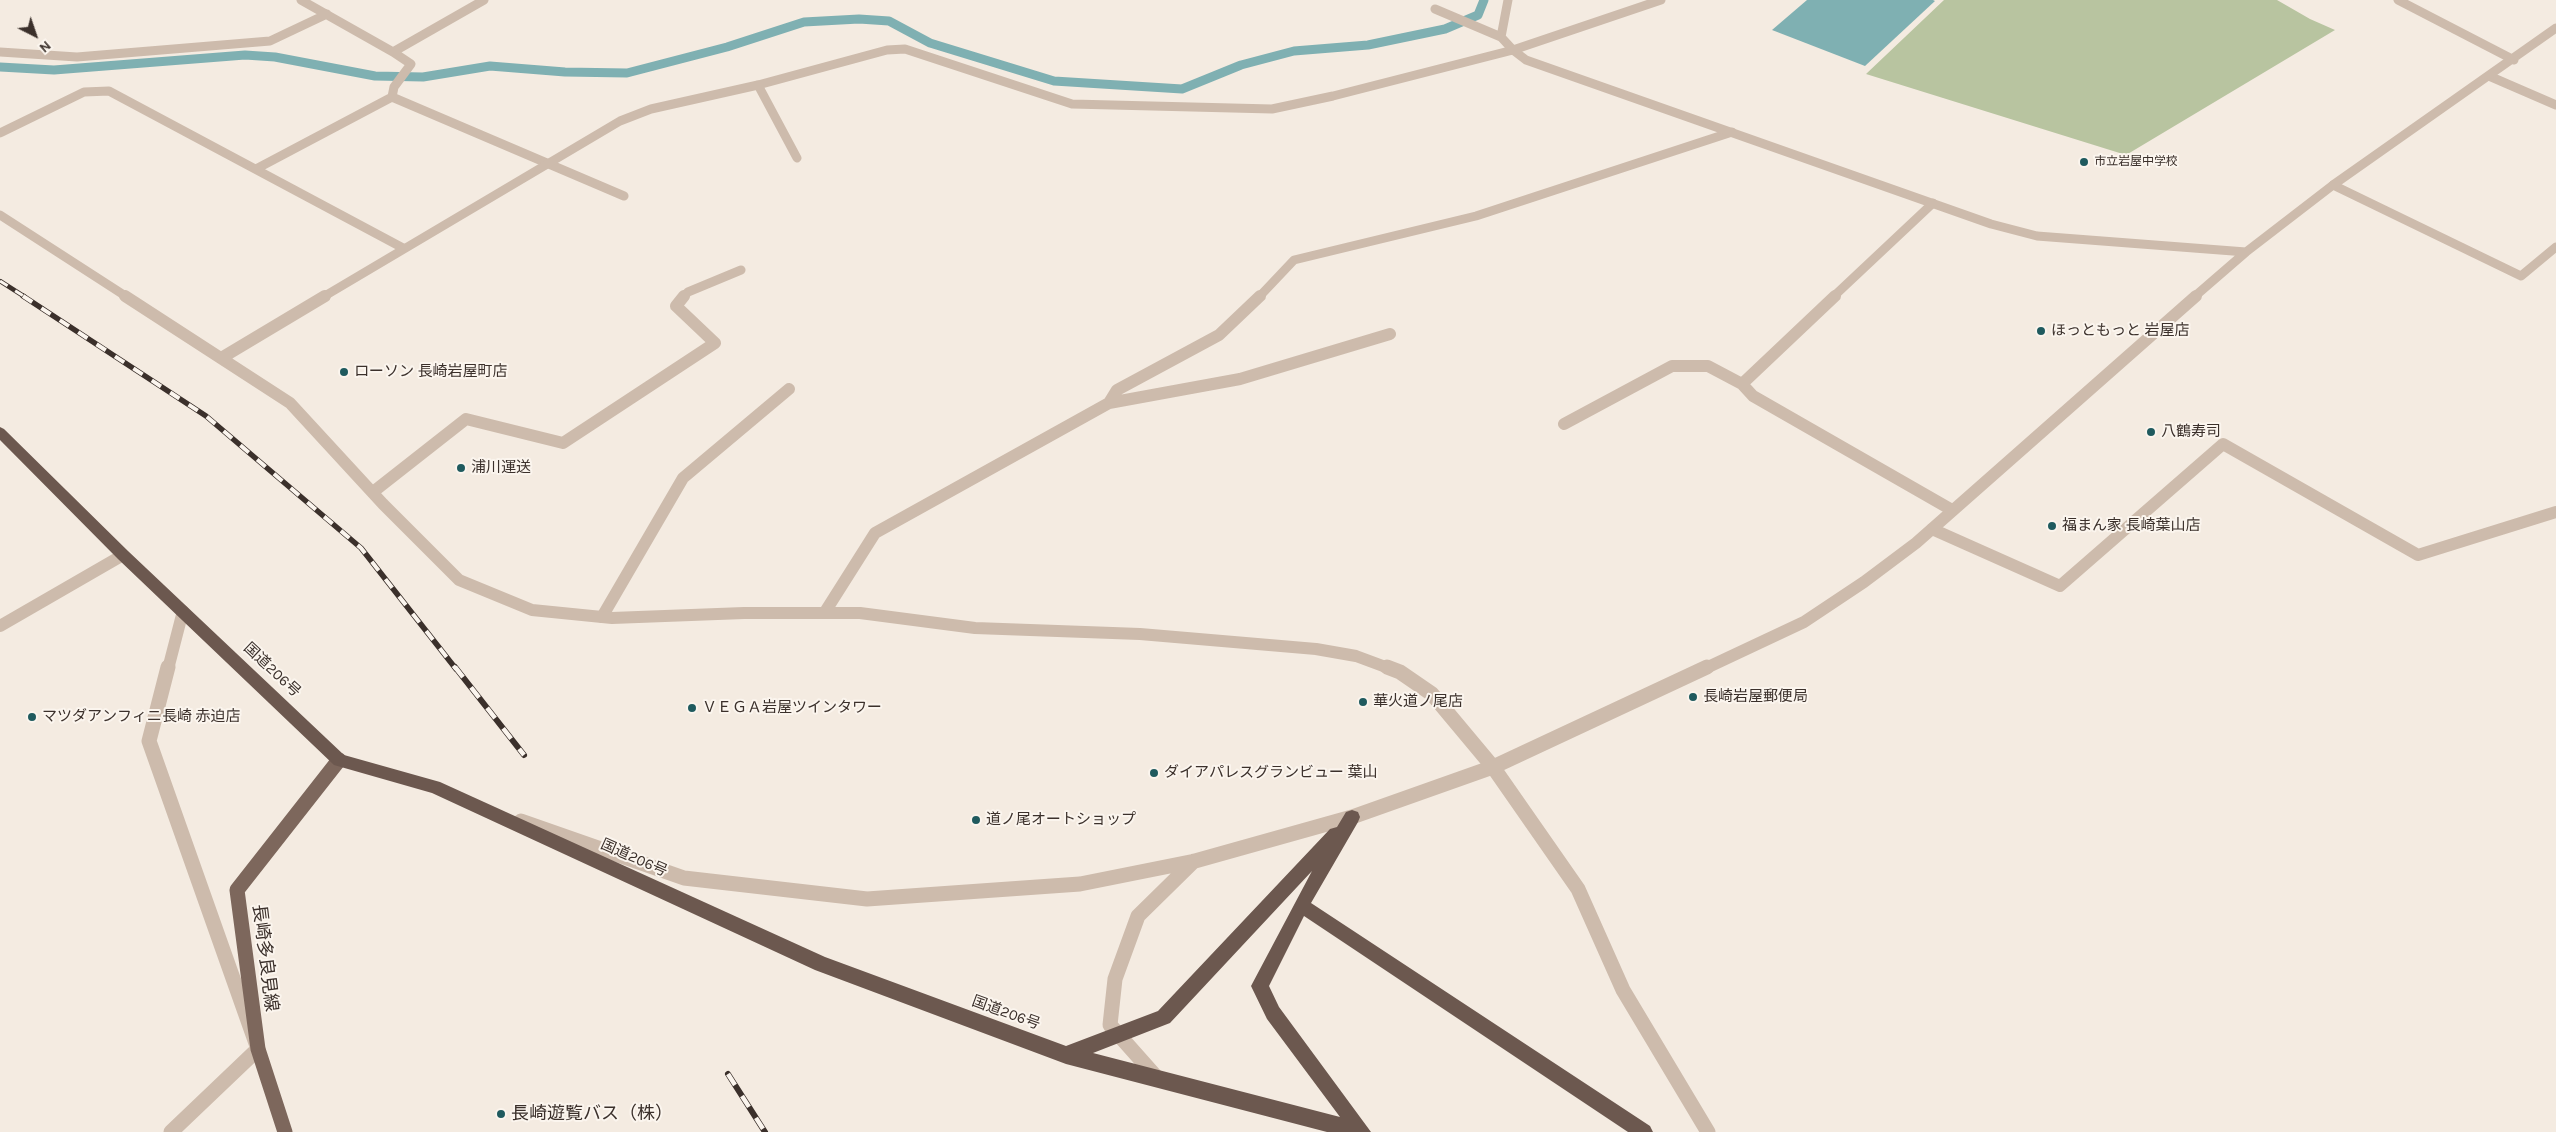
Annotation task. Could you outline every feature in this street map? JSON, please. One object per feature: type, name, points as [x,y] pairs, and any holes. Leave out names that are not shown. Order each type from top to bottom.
[{"type":"highway","name":"国道206号","points":[[0,432],[124,555],[339,760],[435,787],[451,796],[821,964],[1066,1055],[1362,1132]]},
{"type":"highway","points":[[1352,817],[1301,905],[1260,986],[1273,1014],[1362,1132]]},
{"type":"highway","points":[[1066,1055],[1164,1018],[1352,817]]},
{"type":"highway","points":[[1301,905],[1644,1132]]},
{"type":"main road","name":"長崎多良見線","points":[[285,1132],[258,1049],[237,890],[339,760]]},
{"type":"street","points":[[256,169],[393,92],[411,64],[301,0]]},
{"type":"street","points":[[393,52],[484,0]]},
{"type":"street","points":[[1501,37],[1508,0]]},
{"type":"street","points":[[223,357],[598,132],[643,112],[758,85],[861,56],[887,50],[905,49],[1072,104],[1272,109],[1333,96],[1513,50],[1661,0]]},
{"type":"street","points":[[2398,0],[2514,60]]},
{"type":"street","points":[[1435,9],[1501,37],[1526,60],[1990,224],[2037,236],[2246,252]]},
{"type":"street","points":[[0,52],[77,56],[270,42],[326,14]]},
{"type":"street","points":[[451,796],[684,878],[867,899],[1080,884],[1195,861],[1352,817],[1493,767],[1804,622],[1864,582],[1932,529],[2246,252],[2334,185],[2514,60],[2556,28]]},
{"type":"street","points":[[2489,76],[2556,105]]},
{"type":"street","points":[[758,85],[797,158]]},
{"type":"street","points":[[0,133],[84,92],[109,91],[403,248]]},
{"type":"street","points":[[393,92],[624,196]]},
{"type":"street","points":[[1109,403],[1117,390],[1219,335],[1246,311],[1294,260],[1476,216],[1732,132]]},
{"type":"street","points":[[2334,185],[2521,276],[2556,247]]},
{"type":"street","points":[[1742,384],[1933,203]]},
{"type":"street","points":[[0,215],[223,357],[290,402],[373,492],[459,580],[532,610],[602,617],[825,612],[860,613],[975,628],[1140,634],[1316,649],[1356,656],[1400,672],[1432,694],[1493,767],[1578,888],[1623,990],[1708,1132]]},
{"type":"street","points":[[373,492],[466,420],[563,443],[715,343],[676,306],[688,292],[741,270]]},
{"type":"street","points":[[825,612],[875,533],[1109,403],[1240,379],[1390,334]]},
{"type":"street","points":[[1564,424],[1672,366],[1708,366],[1742,384],[1752,396],[1952,510]]},
{"type":"street","points":[[602,617],[683,478],[789,389]]},
{"type":"street","points":[[1932,529],[2060,586],[2223,444],[2418,555],[2556,512]]},
{"type":"street","points":[[0,626],[124,555]]},
{"type":"street","points":[[171,1132],[258,1049],[149,741],[183,611]]},
{"type":"street","points":[[1158,1079],[1110,1026],[1115,979],[1138,916],[1195,861]]},
{"type":"green space","points":[[1944,0],[2277,0],[2310,19],[2335,30],[2126,155],[1866,74]]},
{"type":"water","points":[[1807,0],[1935,1],[1865,66],[1772,30]]},
{"type":"waterway","points":[[0,67],[54,70],[245,55],[275,57],[375,76],[423,77],[490,66],[565,72],[627,73],[727,47],[804,22],[859,19],[889,21],[930,43],[1054,81],[1182,89],[1241,65],[1294,51],[1368,45],[1445,29],[1478,15],[1484,0]]},
{"type":"railway","points":[[0,281],[25,297]]},
{"type":"railway","points":[[23,296],[206,416],[361,548],[456,669]]},
{"type":"railway","points":[[455,667],[524,755]]},
{"type":"railway","points":[[728,1074],[765,1132]]},
{"type":"place","name":"市立岩屋中学校","points":[[2084,162]]},
{"type":"place","name":"ほっともっと 岩屋店","points":[[2041,331]]},
{"type":"place","name":"ローソン 長崎岩屋町店","points":[[344,372]]},
{"type":"place","name":"八鶴寿司","points":[[2151,432]]},
{"type":"place","name":"浦川運送","points":[[461,468]]},
{"type":"place","name":"福まん家 長崎葉山店","points":[[2052,526]]},
{"type":"place","name":"長崎岩屋郵便局","points":[[1693,697]]},
{"type":"place","name":"華火道ノ尾店","points":[[1363,702]]},
{"type":"place","name":"ＶＥＧＡ岩屋ツインタワー","points":[[692,708]]},
{"type":"place","name":"マツダアンフィニ長崎 赤迫店","points":[[32,717]]},
{"type":"place","name":"ダイアパレスグランビュー 葉山","points":[[1154,773]]},
{"type":"place","name":"道ノ尾オートショップ","points":[[976,820]]},
{"type":"place","name":"長崎遊覧バス（株）","points":[[501,1114]]}]
